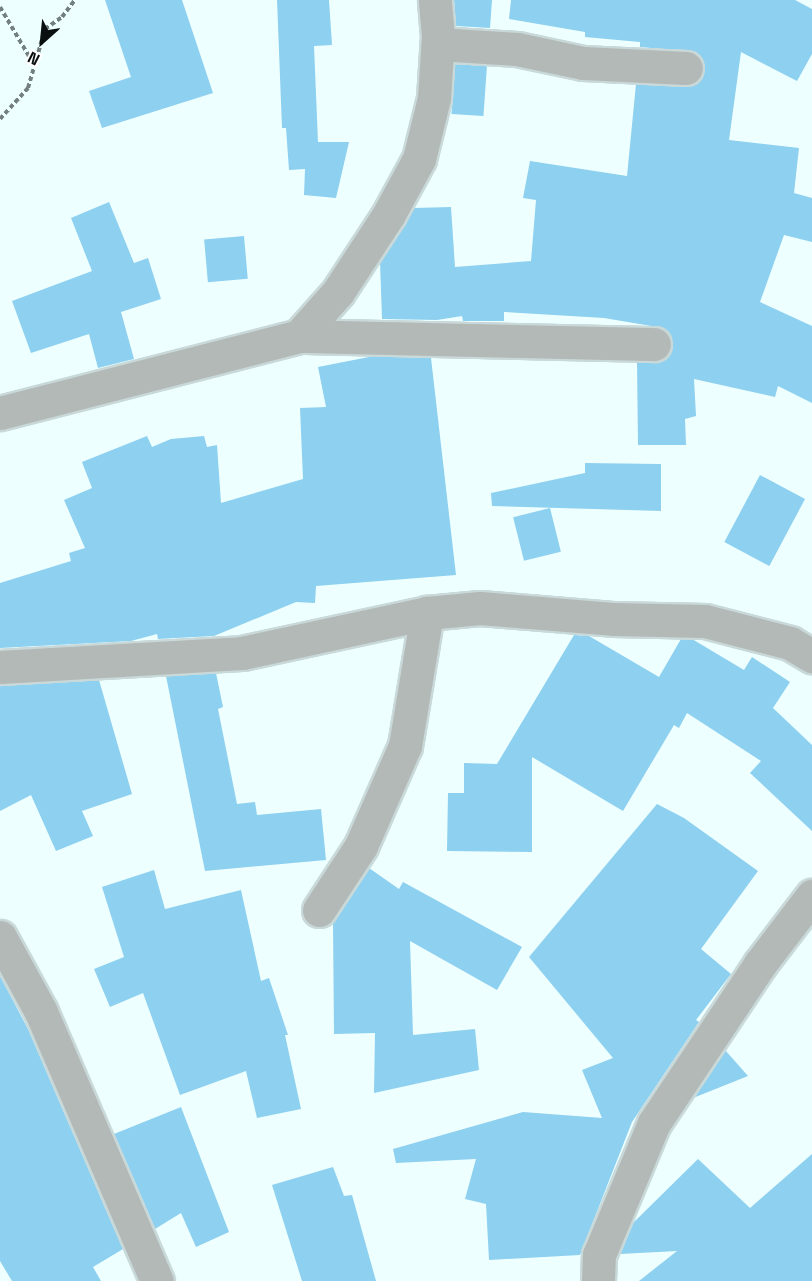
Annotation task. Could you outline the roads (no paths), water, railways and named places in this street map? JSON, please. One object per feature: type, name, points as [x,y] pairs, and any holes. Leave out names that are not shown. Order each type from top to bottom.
[{"type":"street","points":[[299,336],[338,292],[389,214],[419,159],[434,98],[438,44],[435,0]]},
{"type":"street","points":[[438,44],[517,50],[583,63],[686,68]]},
{"type":"street","points":[[0,413],[299,336],[654,344]]},
{"type":"street","points":[[0,667],[242,653],[427,613],[480,608],[613,619],[705,621],[790,644],[812,656]]},
{"type":"street","points":[[319,910],[361,846],[405,746],[427,613]]},
{"type":"street","points":[[598,1281],[600,1255],[654,1123],[760,964],[812,896]]},
{"type":"street","points":[[0,937],[41,1012],[157,1281]]}]
